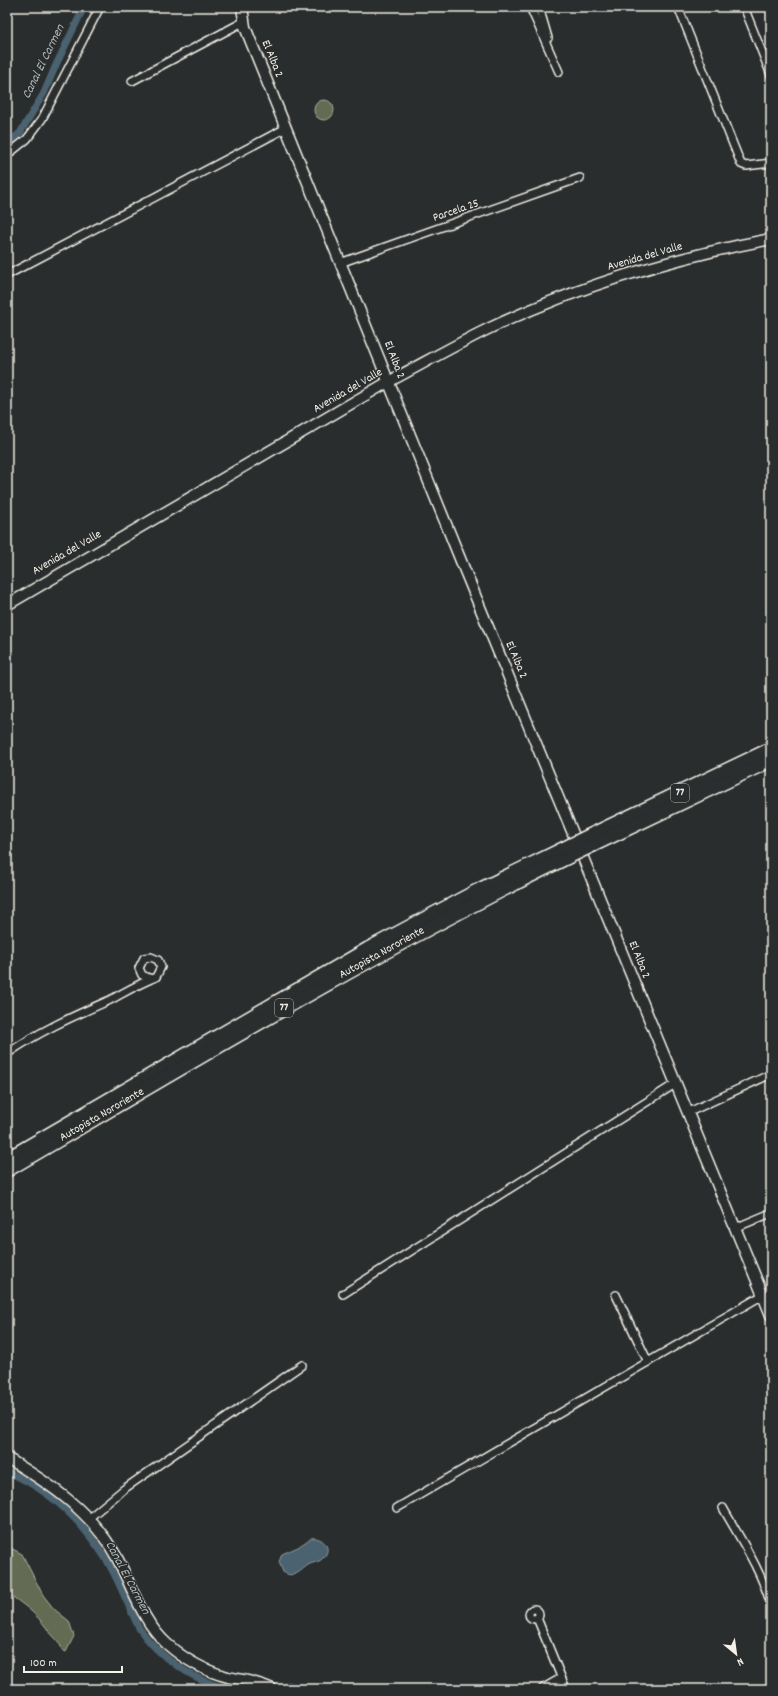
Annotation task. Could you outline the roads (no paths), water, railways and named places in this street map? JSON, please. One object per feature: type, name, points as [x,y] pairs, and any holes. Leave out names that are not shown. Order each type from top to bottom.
[{"type":"highway","name":"Autopista Nororiente","points":[[7,1159],[368,949],[477,891],[566,853],[771,750]]},
{"type":"highway","name":"Autopista Nororiente","points":[[591,841],[771,760]]},
{"type":"highway","name":"Autopista Nororiente","points":[[7,1170],[374,957],[505,888],[566,853]]},
{"type":"street","points":[[7,155],[26,139],[42,119],[100,7]]},
{"type":"street","points":[[530,7],[559,72],[559,64],[548,39],[539,7]]},
{"type":"street","points":[[678,7],[741,164],[746,166],[771,163]]},
{"type":"street","points":[[744,7],[771,75]]},
{"type":"street","points":[[132,81],[242,12]]},
{"type":"street","name":"El Alba 2","points":[[242,12],[286,128],[388,382],[771,1315]]},
{"type":"street","points":[[7,275],[286,128]]},
{"type":"street","name":"Parcela 25","points":[[340,263],[580,178]]},
{"type":"street","name":"Avenida del Valle","points":[[7,605],[388,382],[491,328],[573,294],[655,267],[706,253],[771,239]]},
{"type":"street","points":[[7,1054],[59,1023],[127,991],[148,978]]},
{"type":"street","points":[[687,1113],[771,1074]]},
{"type":"street","points":[[343,1294],[675,1084]]},
{"type":"street","points":[[735,1228],[771,1212]]},
{"type":"street","points":[[616,1295],[648,1362]]},
{"type":"street","points":[[397,1508],[763,1295]]},
{"type":"street","points":[[89,1518],[124,1489],[302,1365]]},
{"type":"street","points":[[7,1458],[64,1495],[89,1518],[114,1552],[145,1618],[166,1643],[183,1657],[210,1671],[270,1688]]},
{"type":"street","points":[[723,1508],[763,1580],[771,1605]]},
{"type":"street","points":[[537,1618],[566,1689]]},
{"type":"street","points":[[542,1689],[561,1678]]},
{"type":"water","points":[[311,1538],[322,1540],[325,1543],[327,1550],[324,1557],[319,1561],[310,1564],[298,1573],[291,1575],[283,1572],[279,1562],[282,1554],[298,1547]]},
{"type":"waterway","name":"Canal El Carmen","points":[[7,144],[20,133],[44,93],[84,7]]},
{"type":"waterway","name":"Canal El Carmen","points":[[7,1472],[23,1479],[51,1497],[86,1531],[111,1567],[139,1628],[156,1649],[190,1674],[228,1689]]},
{"type":"waterway","name":"Canal El Carmen","points":[[279,1689],[289,1685],[301,1689]]}]
